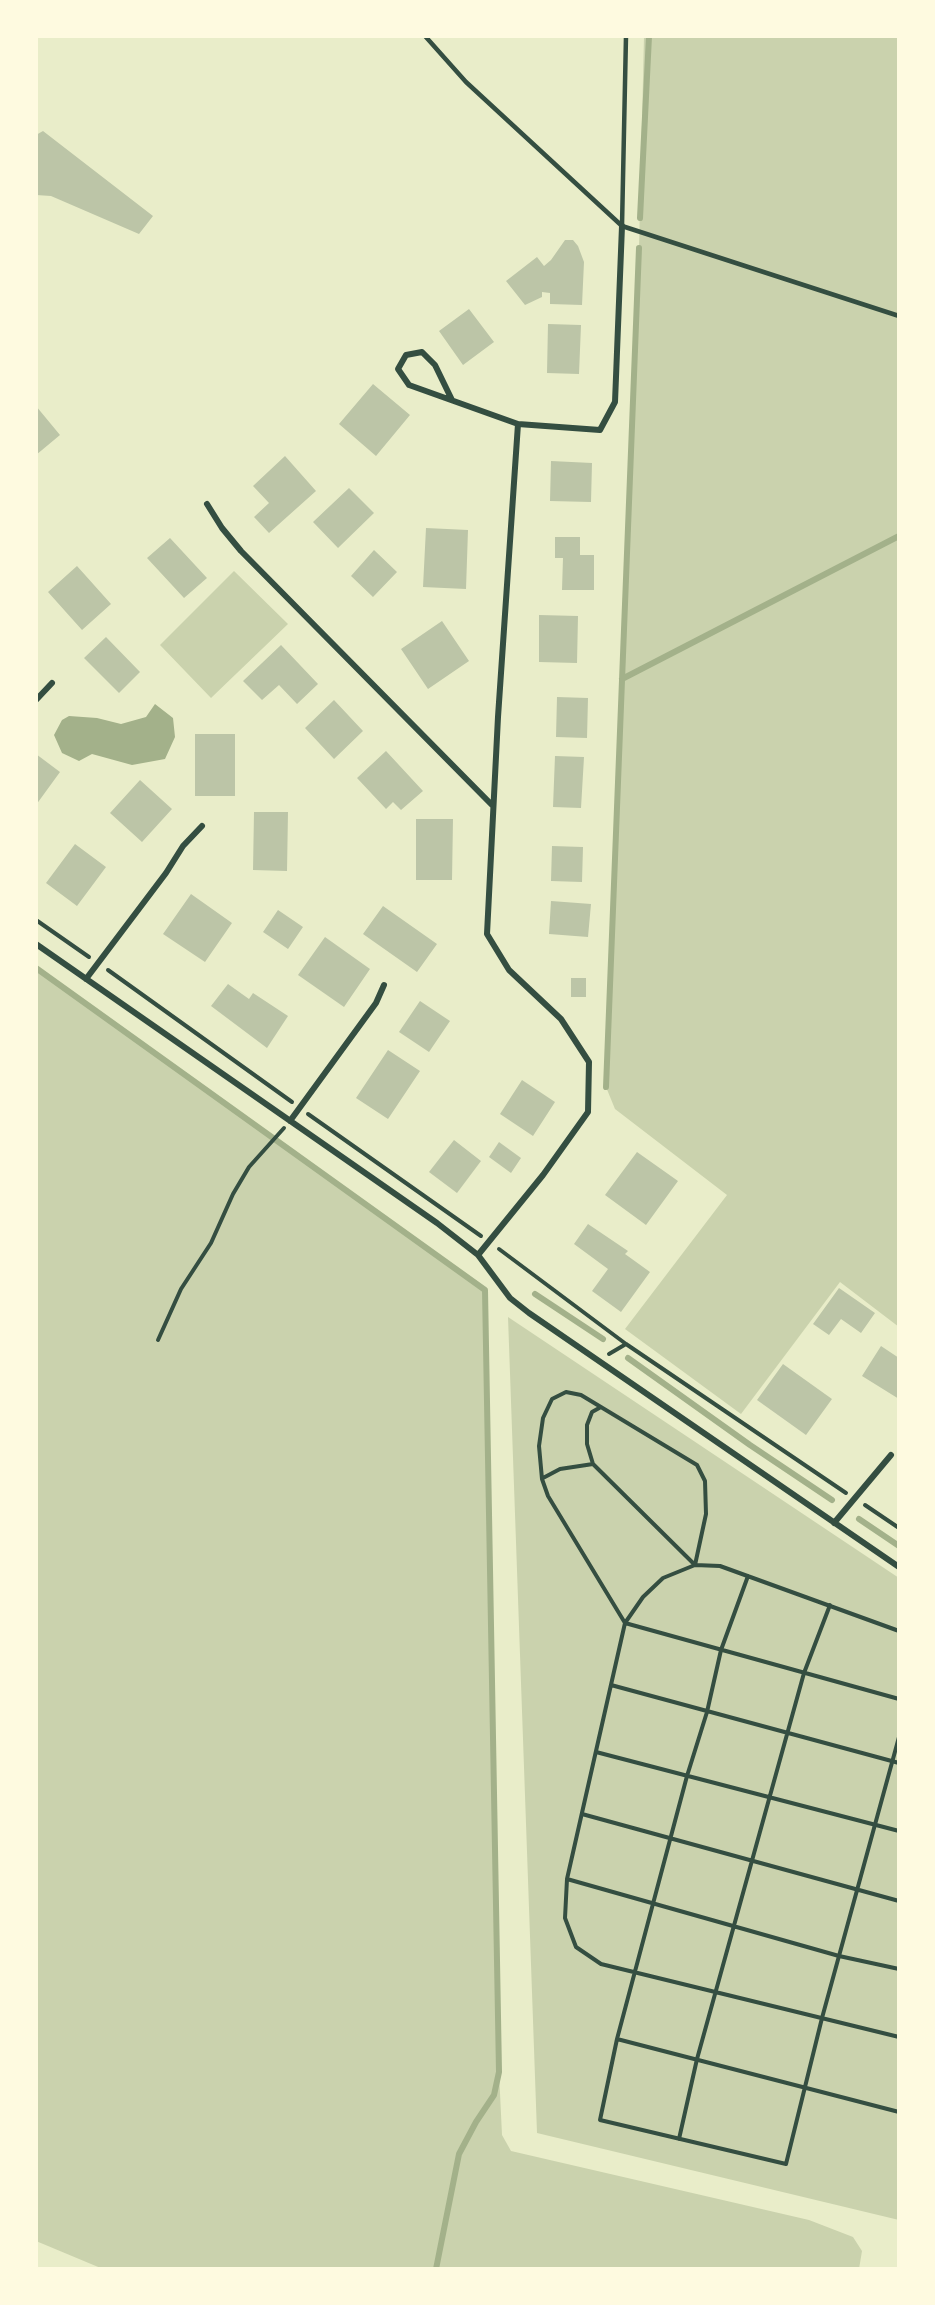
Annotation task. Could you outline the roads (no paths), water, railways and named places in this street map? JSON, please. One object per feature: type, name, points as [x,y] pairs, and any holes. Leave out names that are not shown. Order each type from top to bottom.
[{"type":"street","points":[[452,400],[435,365],[422,351],[406,355],[398,369],[410,385],[518,424],[600,430],[615,402],[622,226]]},
{"type":"street","points":[[478,1255],[543,1175],[588,1112],[589,1062],[561,1019],[509,970],[487,934],[518,424]]},
{"type":"street","points":[[207,504],[222,528],[242,551],[493,806]]},
{"type":"street","points":[[36,700],[52,682]]},
{"type":"street","points":[[86,979],[166,873],[183,846],[202,826]]},
{"type":"street","points":[[36,944],[478,1255],[510,1298],[899,1567]]},
{"type":"street","points":[[290,1121],[376,1004],[384,985]]},
{"type":"street","points":[[834,1523],[891,1455]]},
{"type":"lane","points":[[425,36],[466,82],[622,226],[899,316]]},
{"type":"lane","points":[[622,226],[626,36]]},
{"type":"waterway","points":[[640,218],[649,36]]},
{"type":"waterway","points":[[606,1087],[639,248]]},
{"type":"waterway","points":[[622,679],[899,536]]},
{"type":"waterway","points":[[36,968],[485,1290],[499,2072],[494,2095],[459,2154],[436,2269]]},
{"type":"waterway","points":[[535,1294],[603,1339]]},
{"type":"waterway","points":[[628,1358],[832,1500]]},
{"type":"waterway","points":[[859,1519],[899,1546]]}]
